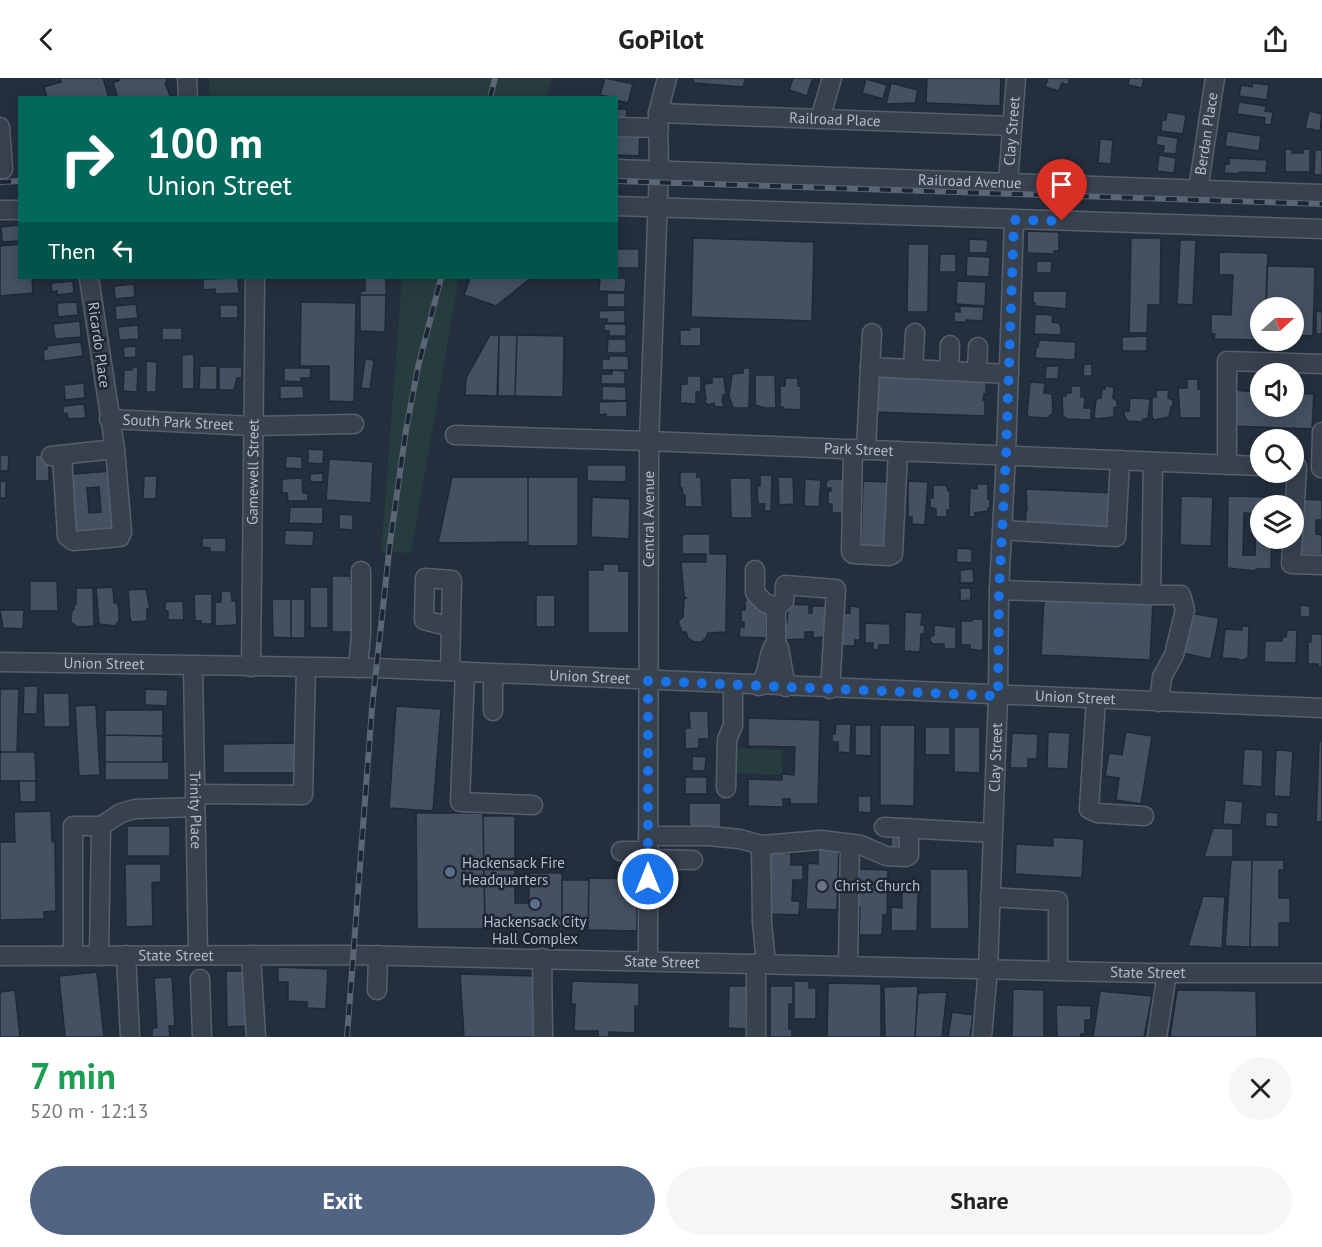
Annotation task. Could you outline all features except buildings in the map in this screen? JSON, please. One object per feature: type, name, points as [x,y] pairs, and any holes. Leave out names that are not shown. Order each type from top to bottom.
[{"type":"street","points":[[187,78],[188,96]]},
{"type":"street","name":"Central Avenue","points":[[648,961],[649,441],[659,120],[667,78]]},
{"type":"street","points":[[820,119],[832,78]]},
{"type":"street","name":"Clay Street","points":[[1008,183],[1016,78]]},
{"type":"street","name":"Berdan Place","points":[[1198,190],[1215,78]]},
{"type":"street","name":"Railroad Place","points":[[618,128],[659,120],[820,119],[1012,126]]},
{"type":"street","points":[[0,127],[8,169]]},
{"type":"street","name":"Railroad Avenue","points":[[618,169],[1322,194]]},
{"type":"street","points":[[618,206],[1322,229]]},
{"type":"street","points":[[0,210],[18,210]]},
{"type":"street","name":"Clay Street","points":[[982,1037],[988,969],[998,696],[999,590],[1014,220]]},
{"type":"street","name":"Ricardo Place","points":[[56,456],[67,536],[73,541],[120,537],[122,532],[115,449],[89,279]]},
{"type":"street","name":"Gamewell Street","points":[[251,667],[255,279]]},
{"type":"street","points":[[872,333],[851,552],[853,554],[889,556],[892,554],[898,451]]},
{"type":"street","points":[[913,369],[915,333]]},
{"type":"street","points":[[949,370],[950,345]]},
{"type":"street","points":[[977,371],[978,347]]},
{"type":"street","points":[[1227,465],[1227,361],[1322,364]]},
{"type":"street","points":[[870,367],[1009,374]]},
{"type":"street","name":"South Park Street","points":[[109,419],[253,426],[354,424]]},
{"type":"street","points":[[1304,467],[1321,468],[1322,432]]},
{"type":"street","name":"Park Street","points":[[455,435],[1250,466]]},
{"type":"street","name":"South Park Street","points":[[56,456],[115,449]]},
{"type":"street","points":[[1002,530],[1116,537],[1120,460]]},
{"type":"street","points":[[1151,595],[1153,462]]},
{"type":"street","points":[[1292,549],[1291,564],[1322,565]]},
{"type":"street","points":[[755,570],[755,593],[765,603],[776,607]]},
{"type":"street","points":[[358,668],[361,635],[361,571]]},
{"type":"street","points":[[776,607],[784,601],[785,585],[836,589],[831,688]]},
{"type":"street","points":[[999,590],[1181,595],[1185,610],[1174,655],[1162,677],[1159,702]]},
{"type":"street","points":[[776,607],[776,643],[786,687]]},
{"type":"street","points":[[451,627],[457,672],[460,802],[533,805]]},
{"type":"street","points":[[759,686],[766,677],[772,648],[776,643]]},
{"type":"street","name":"Union Street","points":[[0,662],[358,668],[1322,708]]},
{"type":"street","name":"Trinity Place","points":[[194,666],[198,955]]},
{"type":"street","points":[[73,956],[73,826],[101,826],[121,813],[135,809],[195,801],[303,795],[306,668]]},
{"type":"street","points":[[492,711],[493,674]]},
{"type":"street","points":[[726,788],[727,740],[733,725],[733,684]]},
{"type":"street","points":[[1096,699],[1089,809],[1097,813],[1144,816]]},
{"type":"street","points":[[99,956],[101,826]]},
{"type":"street","points":[[884,827],[992,833]]},
{"type":"street","points":[[621,850],[648,849],[708,836],[740,839],[761,845],[821,840],[861,845],[886,856],[906,857],[909,855],[909,828]]},
{"type":"street","points":[[848,965],[850,844]]},
{"type":"street","points":[[756,1037],[761,963],[761,845]]},
{"type":"street","points":[[648,849],[693,860]]},
{"type":"street","points":[[990,897],[1058,901],[1058,971]]},
{"type":"street","points":[[251,955],[256,1037]]},
{"type":"street","points":[[377,990],[378,955]]},
{"type":"street","name":"State Street","points":[[0,956],[378,955],[1058,971],[1322,973]]},
{"type":"street","points":[[126,956],[130,1037]]},
{"type":"street","points":[[542,958],[543,1037]]},
{"type":"street","points":[[1157,1037],[1167,973]]},
{"type":"street","points":[[200,979],[202,1037]]},
{"type":"green space","points":[[209,78],[552,78],[548,96],[210,96]]},
{"type":"green space","points":[[402,279],[459,279],[411,553],[381,552]]},
{"type":"green space","points":[[737,748],[782,750],[782,775],[736,773]]},
{"type":"railway","points":[[490,96],[495,78]]},
{"type":"railway","points":[[0,182],[18,181]]},
{"type":"railway","points":[[618,181],[1322,204]]},
{"type":"railway","points":[[347,1037],[372,708],[390,543],[406,430],[418,367],[441,279]]},
{"type":"place","name":"Hackensack Fire Headquarters","points":[[450,872]]},
{"type":"place","name":"Christ Church","points":[[822,886]]},
{"type":"place","name":"Hackensack City Hall Complex","points":[[535,904]]},
{"type":"route","points":[[648,879],[648,681],[998,696],[999,590],[1014,220],[1062,221]]}]
